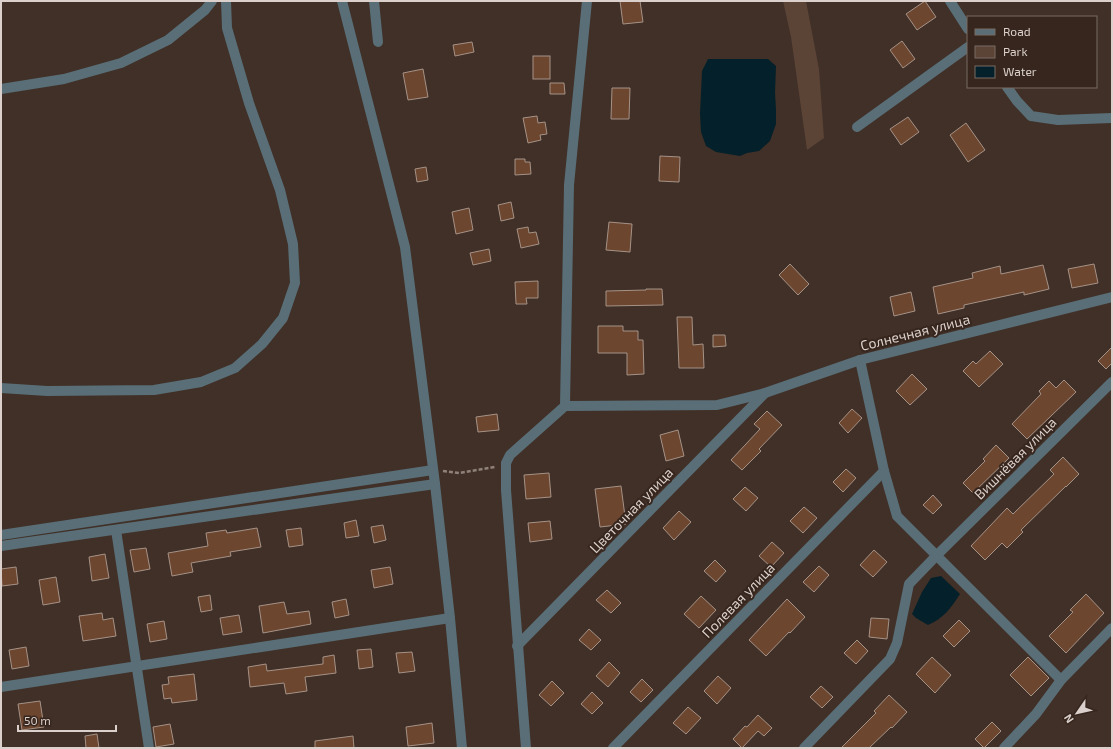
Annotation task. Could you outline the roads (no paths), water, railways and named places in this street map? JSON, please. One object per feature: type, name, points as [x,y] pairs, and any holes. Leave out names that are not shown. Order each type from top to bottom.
[{"type":"street","points":[[1,89],[64,79],[121,63],[168,40],[205,10],[212,1]]},
{"type":"street","points":[[1,388],[47,391],[154,390],[201,382],[234,368],[262,344],[283,318],[295,283],[292,244],[280,190],[249,104],[227,28],[226,1]]},
{"type":"street","points":[[342,1],[405,247],[435,484],[450,618],[462,748]]},
{"type":"street","points":[[374,1],[378,42]]},
{"type":"street","points":[[526,748],[506,490],[506,462],[510,455],[565,406],[569,185],[587,1]]},
{"type":"street","points":[[950,1],[967,27]]},
{"type":"street","points":[[857,127],[967,48]]},
{"type":"street","points":[[1008,88],[1031,116],[1058,120],[1112,118]]},
{"type":"street","name":"Солнечная улица","points":[[565,406],[716,405],[727,403],[766,393],[860,360],[1112,297]]},
{"type":"street","points":[[860,360],[884,471],[898,516],[1061,680]]},
{"type":"street","name":"Вишнёвая улица","points":[[804,748],[890,659],[897,643],[909,584],[1112,382]]},
{"type":"street","name":"Цветочная улица","points":[[517,646],[766,393]]},
{"type":"street","points":[[1,535],[433,470]]},
{"type":"street","name":"Полевая улица","points":[[613,748],[884,471]]},
{"type":"street","points":[[1,546],[435,484]]},
{"type":"street","points":[[116,530],[149,748]]},
{"type":"street","points":[[1,686],[450,618]]},
{"type":"street","points":[[1004,748],[1036,714],[1061,680],[1112,628]]},
{"type":"water","points":[[708,59],[768,59],[776,66],[776,124],[770,141],[759,151],[740,156],[716,152],[706,146],[701,132],[700,114],[702,71]]},
{"type":"water","points":[[941,576],[960,594],[947,612],[928,625],[912,614],[922,592],[931,578]]}]
